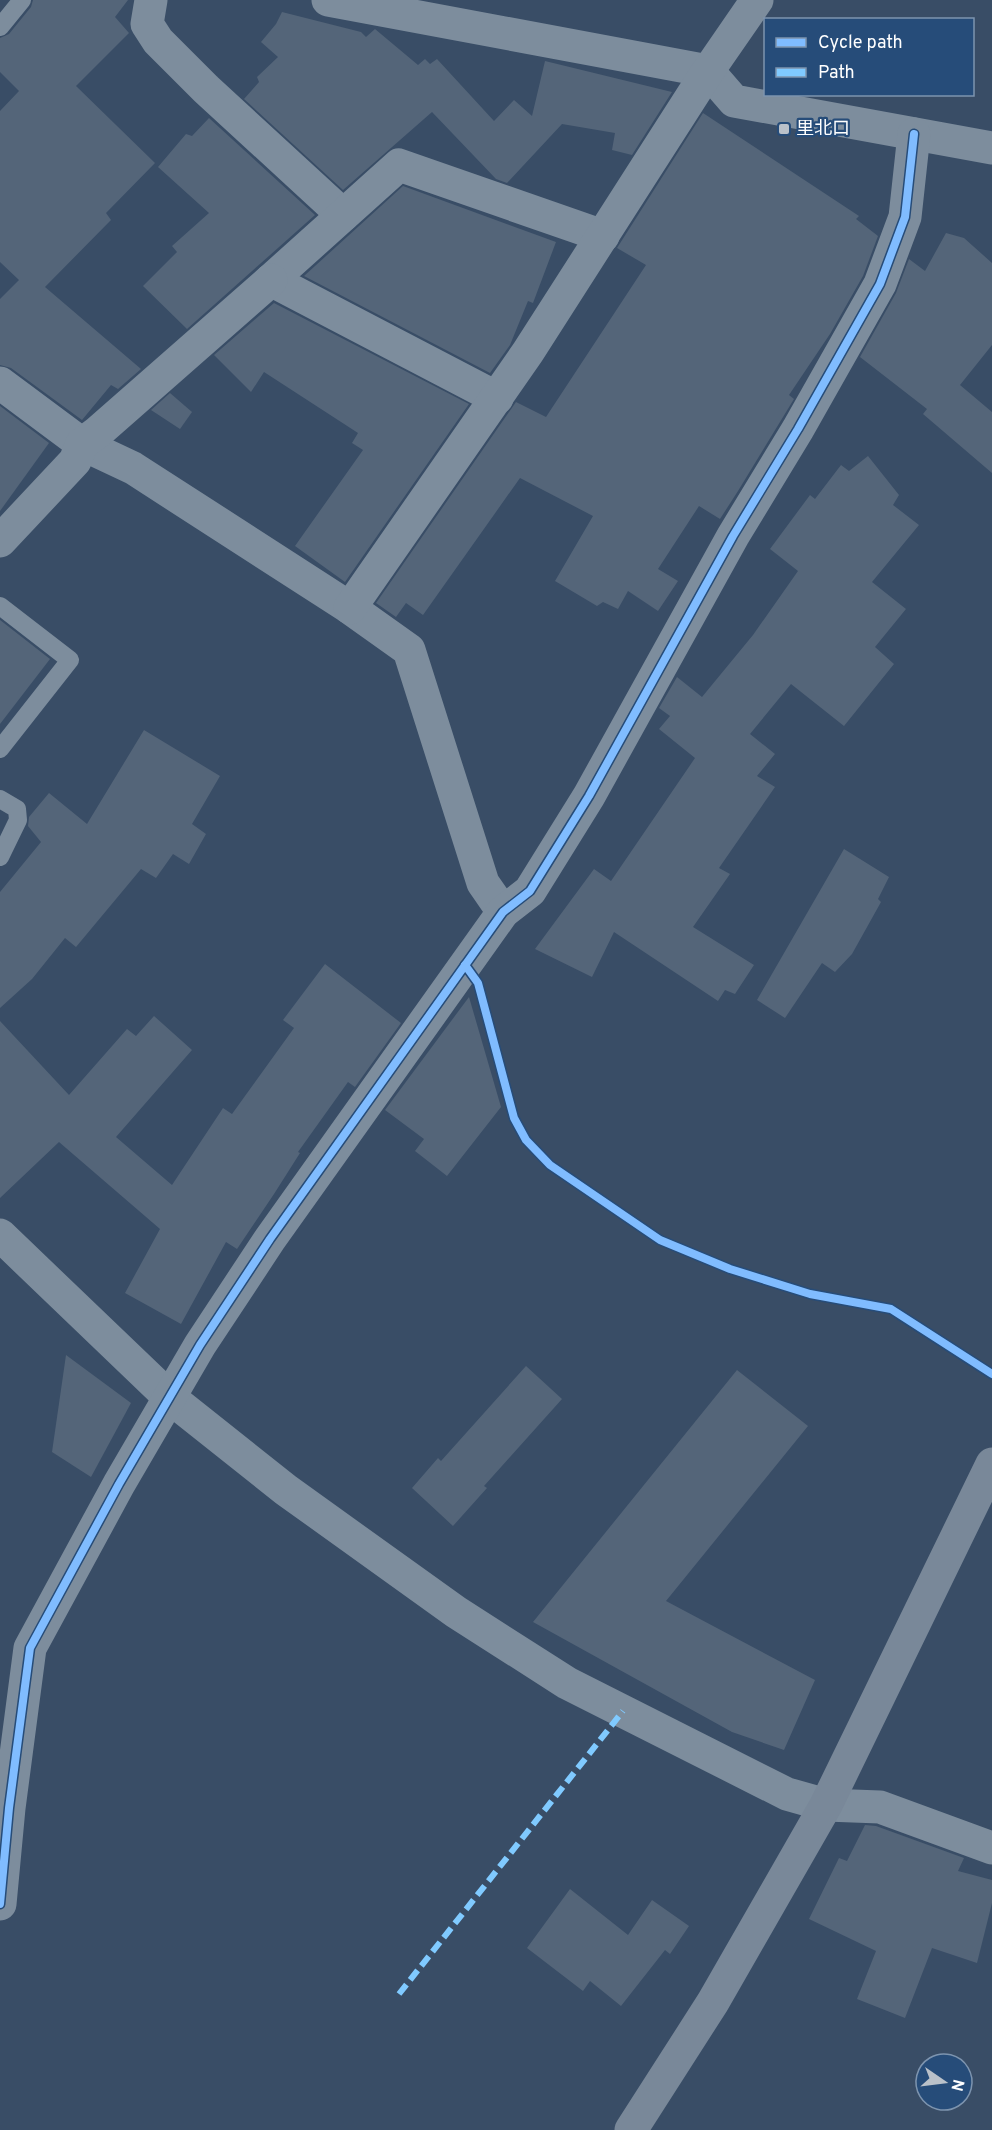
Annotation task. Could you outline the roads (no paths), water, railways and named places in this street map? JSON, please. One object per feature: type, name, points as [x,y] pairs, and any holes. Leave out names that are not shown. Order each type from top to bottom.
[{"type":"street","points":[[152,0],[147,24],[158,41],[206,89],[343,215]]},
{"type":"street","points":[[328,0],[708,71],[734,101],[992,148]]},
{"type":"street","points":[[350,608],[497,398],[708,71],[757,0]]},
{"type":"street","points":[[0,1904],[9,1808],[30,1648],[169,1397],[270,1239],[503,912],[530,891],[589,796],[733,536],[798,429],[880,284],[905,217],[914,134]]},
{"type":"street","points":[[0,541],[75,461],[82,444],[399,165],[603,236]]},
{"type":"street","points":[[271,280],[497,398]]},
{"type":"street","points":[[0,383],[82,444],[133,468],[350,608],[409,650],[483,883],[503,912]]},
{"type":"street","points":[[0,1235],[169,1397],[286,1490],[456,1612],[567,1683],[787,1794],[826,1805],[880,1807],[992,1848]]},
{"type":"street","points":[[631,2130],[713,2002],[826,1805],[992,1464]]},
{"type":"lane","points":[[0,27],[22,0]]},
{"type":"lane","points":[[0,606],[70,660],[0,749]]},
{"type":"lane","points":[[0,799],[17,809],[18,820],[0,857]]},
{"type":"place","name":"里北口","points":[[784,129]]}]
